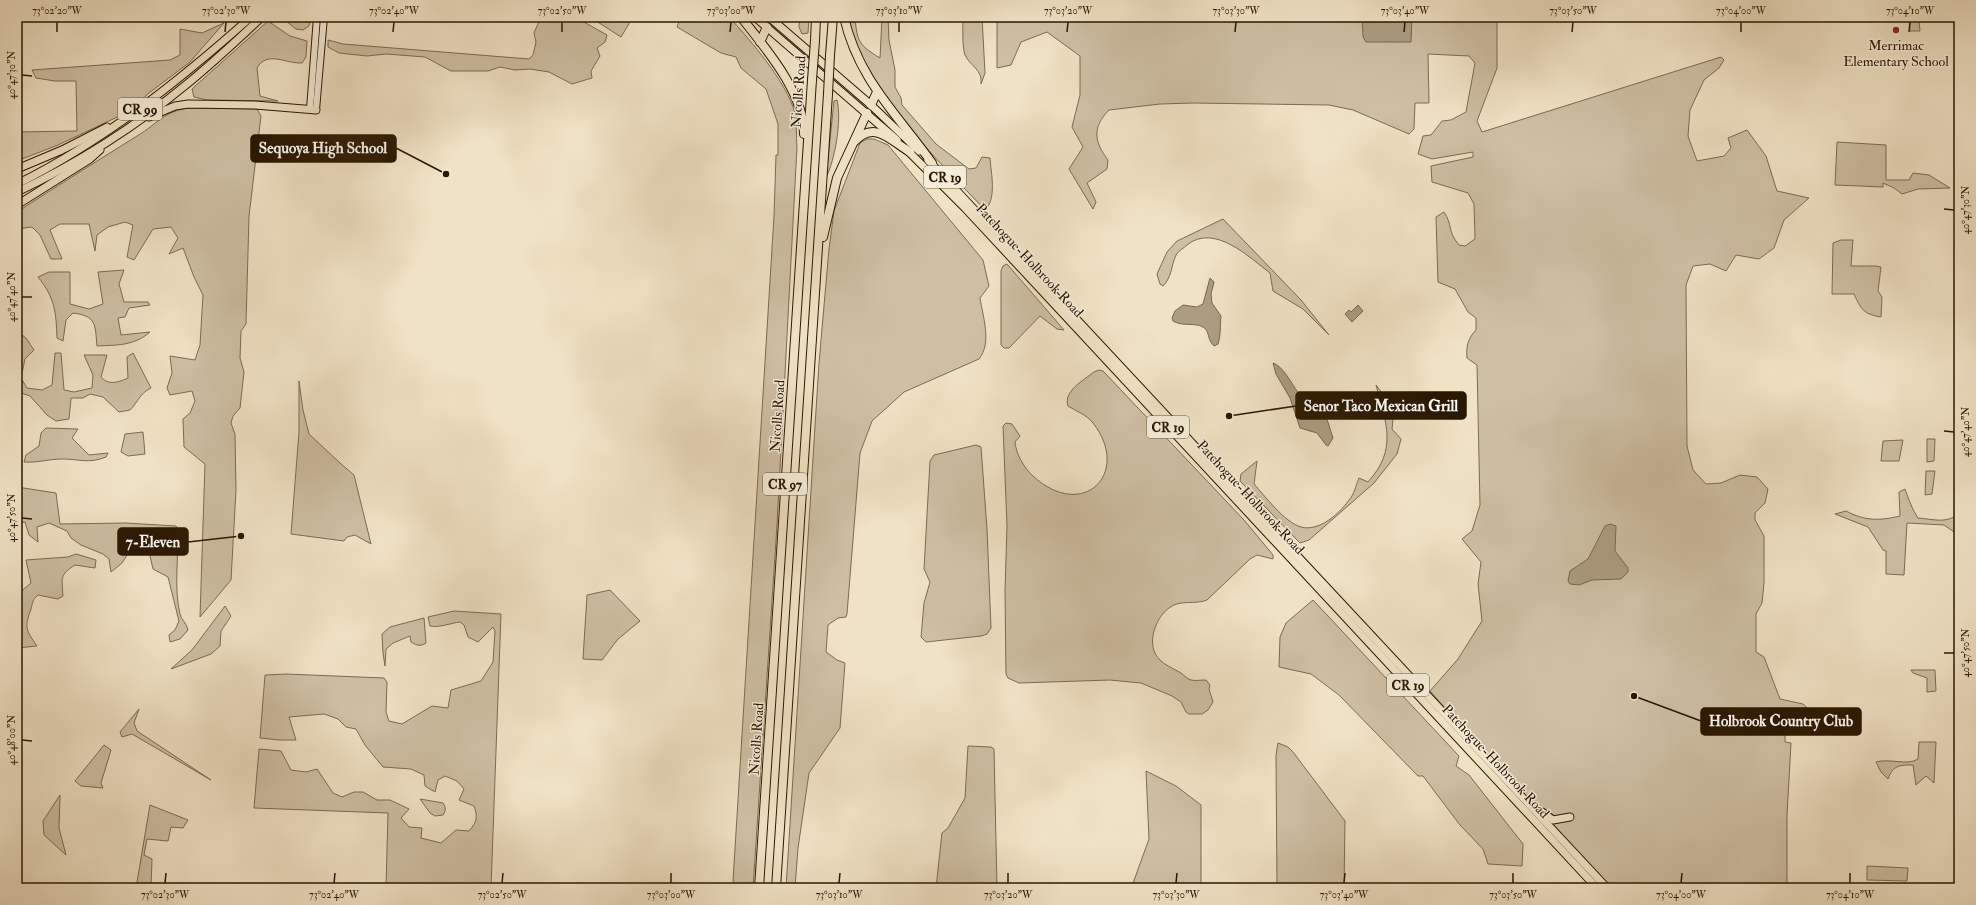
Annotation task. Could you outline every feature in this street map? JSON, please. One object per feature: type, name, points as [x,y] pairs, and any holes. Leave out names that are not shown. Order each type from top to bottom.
[{"type":"highway","points":[[741,17],[791,86],[798,100],[803,122],[805,188]]},
{"type":"highway","name":"Nicolls Road","points":[[759,888],[816,17]]},
{"type":"highway","name":"CR 97","points":[[776,888],[833,17]]},
{"type":"highway","points":[[844,17],[854,52],[877,92],[932,164]]},
{"type":"highway","points":[[760,42],[767,27]]},
{"type":"highway","points":[[871,105],[877,92]]},
{"type":"highway","points":[[815,287],[829,206],[841,167],[867,113]]},
{"type":"highway","points":[[852,144],[863,133],[873,131],[885,135],[910,152]]},
{"type":"main road","name":"CR 99","points":[[17,184],[82,148],[132,115],[194,68],[251,17]]},
{"type":"main road","name":"CR 99","points":[[17,192],[64,168],[131,126],[201,73],[262,17]]},
{"type":"main road","points":[[313,109],[317,17]]},
{"type":"main road","points":[[313,109],[324,17]]},
{"type":"main road","name":"Patchogue-Holbrook Road","points":[[755,17],[910,152],[965,208],[1597,888]]},
{"type":"main road","points":[[767,27],[771,18]]},
{"type":"main road","name":"Patchogue-Holbrook Road","points":[[771,18],[871,105],[932,164],[1607,888]]},
{"type":"main road","points":[[131,126],[165,110],[183,104],[249,104],[313,109]]},
{"type":"main road","points":[[867,113],[871,105]]},
{"type":"main road","points":[[17,169],[62,150],[132,115]]},
{"type":"main road","points":[[17,205],[90,159],[109,141]]},
{"type":"main road","points":[[1527,802],[1550,819],[1558,820],[1570,817]]},
{"type":"shaded area","points":[[281,17],[311,17],[309,26],[303,30],[296,29]]},
{"type":"shaded area","points":[[541,17],[575,17],[607,35],[605,42],[597,48],[600,56],[591,71],[592,78],[572,84],[549,72],[530,69],[515,70],[500,67],[488,71],[451,71],[425,57],[386,54],[367,56],[339,53],[328,47],[328,40],[343,44],[529,59],[533,55],[536,42],[534,33]]},
{"type":"shaded area","points":[[590,17],[633,17],[621,37]]},
{"type":"shaded area","points":[[681,17],[729,17],[757,49],[776,75],[790,101],[795,113],[796,121],[797,147],[777,525],[753,888],[737,888],[733,881],[774,216],[776,155],[778,155],[778,124],[766,89],[741,68],[736,57],[721,53],[677,27]]},
{"type":"shaded area","points":[[800,17],[809,17],[808,33],[802,34],[799,27]]},
{"type":"shaded area","points":[[848,17],[855,17],[858,38],[863,46],[880,58],[882,17],[888,17],[889,40],[895,70],[895,87],[901,98],[902,105],[936,144],[969,169],[976,168],[982,157],[990,158],[992,193],[989,205],[985,210],[924,145],[903,121],[885,96],[868,70],[856,44]]},
{"type":"shaded area","points":[[963,17],[982,17],[985,73],[981,84],[980,75],[965,55],[963,42]]},
{"type":"shaded area","points":[[997,17],[1497,17],[1497,68],[1477,121],[1482,132],[1721,57],[1724,60],[1719,68],[1704,80],[1690,110],[1688,136],[1697,161],[1724,156],[1731,148],[1728,138],[1747,130],[1766,156],[1777,191],[1809,198],[1784,220],[1774,248],[1759,259],[1736,255],[1726,271],[1710,264],[1693,266],[1686,285],[1687,446],[1693,470],[1706,484],[1721,483],[1740,475],[1757,477],[1768,489],[1765,503],[1755,513],[1755,520],[1764,536],[1764,583],[1762,603],[1756,614],[1756,652],[1764,657],[1780,699],[1803,704],[1815,715],[1807,723],[1797,724],[1785,718],[1785,742],[1791,743],[1787,815],[1787,888],[1607,888],[1527,802],[1430,691],[1458,659],[1482,621],[1478,584],[1481,562],[1462,539],[1472,531],[1480,505],[1477,365],[1467,358],[1467,346],[1469,339],[1476,330],[1476,318],[1468,312],[1455,289],[1438,282],[1436,217],[1444,212],[1455,240],[1459,245],[1465,246],[1475,239],[1474,204],[1468,193],[1432,182],[1431,166],[1473,157],[1473,152],[1432,159],[1418,154],[1423,136],[1431,135],[1442,121],[1451,120],[1466,112],[1475,63],[1469,56],[1428,54],[1429,103],[1415,103],[1414,129],[1409,134],[1353,110],[1329,105],[1193,103],[1160,104],[1109,110],[1100,122],[1097,135],[1100,147],[1108,160],[1107,169],[1087,183],[1096,202],[1093,209],[1069,169],[1083,147],[1072,127],[1080,95],[1080,56],[1047,32],[1021,42],[1011,65],[997,68]]},
{"type":"shaded area","points":[[1362,17],[1412,17],[1411,42],[1366,42],[1363,37]]},
{"type":"shaded area","points":[[1919,20],[1920,31],[1910,31],[1909,21]]},
{"type":"shaded area","points":[[268,21],[290,36],[307,41],[306,57],[302,63],[271,59],[261,63],[257,68],[260,96],[278,101],[207,100],[194,97],[192,89]]},
{"type":"shaded area","points":[[224,23],[190,62],[149,93],[128,112],[58,145],[17,161],[17,132],[77,131],[76,81],[55,81],[36,78],[32,70],[170,60],[180,55],[180,29],[202,33]]},
{"type":"shaded area","points":[[837,100],[839,118],[837,140],[826,178],[834,101]]},
{"type":"shaded area","points":[[190,108],[257,109],[261,116],[249,216],[246,324],[241,331],[240,358],[244,372],[240,408],[233,416],[231,423],[235,434],[236,490],[231,580],[200,617],[205,464],[184,447],[183,419],[190,413],[195,401],[192,391],[170,395],[167,388],[172,373],[170,356],[195,360],[200,345],[203,295],[194,277],[183,248],[169,254],[178,238],[171,227],[153,229],[134,260],[127,257],[133,225],[125,222],[108,227],[97,235],[95,251],[89,224],[60,224],[50,230],[62,259],[51,259],[40,235],[32,227],[17,229],[17,212],[162,118],[173,112]]},
{"type":"shaded area","points":[[867,139],[874,139],[888,145],[983,260],[989,286],[980,298],[986,338],[983,353],[979,359],[904,392],[872,421],[860,453],[847,614],[846,617],[838,618],[828,625],[826,652],[837,660],[845,663],[840,728],[809,773],[798,848],[795,888],[786,888],[819,363],[829,249],[834,211],[860,143]]},
{"type":"shaded area","points":[[1837,142],[1886,145],[1886,180],[1909,180],[1913,173],[1929,175],[1950,188],[1918,189],[1902,194],[1883,183],[1883,187],[1835,185]]},
{"type":"shaded area","points":[[1223,219],[1301,300],[1329,335],[1303,309],[1273,291],[1270,273],[1242,251],[1220,240],[1208,238],[1197,239],[1187,245],[1176,255],[1166,283],[1163,286],[1160,284],[1157,274],[1167,252],[1177,241]]},
{"type":"shaded area","points":[[1841,240],[1853,240],[1851,266],[1881,267],[1878,291],[1882,297],[1881,317],[1863,310],[1854,294],[1832,294],[1833,243]]},
{"type":"shaded area","points":[[1007,264],[1064,330],[1057,329],[1040,316],[1009,348],[1004,348],[1001,345],[1001,271],[1003,266]]},
{"type":"shaded area","points":[[124,270],[119,284],[124,302],[148,302],[150,305],[129,308],[125,317],[118,318],[121,335],[150,332],[138,340],[125,344],[97,346],[95,327],[91,319],[81,314],[73,313],[66,320],[63,341],[57,338],[54,306],[48,292],[38,277],[49,272],[70,272],[70,304],[89,309],[103,304],[98,272]]},
{"type":"shaded area","points":[[1210,278],[1214,282],[1211,294],[1212,303],[1221,316],[1219,341],[1218,344],[1214,346],[1210,341],[1207,331],[1203,327],[1177,323],[1173,321],[1172,318],[1175,311],[1183,305],[1197,307],[1203,304]]},
{"type":"shaded area","points":[[1358,305],[1363,311],[1352,322],[1345,314],[1349,310],[1351,312]]},
{"type":"shaded area","points":[[17,331],[26,338],[34,350],[25,359],[21,378],[27,388],[42,390],[52,385],[55,353],[61,353],[64,390],[74,392],[92,388],[93,375],[84,355],[107,355],[101,377],[107,382],[114,382],[128,378],[127,357],[133,353],[151,388],[142,395],[130,410],[119,412],[103,397],[90,394],[83,398],[71,398],[69,419],[56,421],[47,415],[30,396],[21,393],[17,396]]},
{"type":"shaded area","points":[[1273,363],[1280,367],[1306,402],[1318,412],[1326,416],[1333,438],[1328,446],[1317,433],[1300,428],[1290,398],[1276,374]]},
{"type":"shaded area","points":[[1099,370],[1103,371],[1244,520],[1273,555],[1273,559],[1257,555],[1250,559],[1207,600],[1173,605],[1164,613],[1156,625],[1153,647],[1160,660],[1187,678],[1194,680],[1206,680],[1210,685],[1209,689],[1213,702],[1208,710],[1202,714],[1189,714],[1186,712],[1181,702],[1172,696],[1141,683],[1110,680],[1019,683],[1008,678],[1006,674],[1005,591],[1007,526],[1003,426],[1006,423],[1012,424],[1020,436],[1015,442],[1017,451],[1024,465],[1033,476],[1052,489],[1069,494],[1084,493],[1096,486],[1104,474],[1107,459],[1104,442],[1091,420],[1068,406],[1067,401],[1075,386]]},
{"type":"shaded area","points":[[299,381],[303,410],[309,434],[354,475],[371,544],[355,535],[347,537],[344,541],[291,534],[299,432]]},
{"type":"shaded area","points":[[1376,385],[1394,409],[1392,429],[1401,439],[1397,454],[1374,483],[1309,540],[1300,543],[1240,481],[1241,474],[1257,461],[1254,484],[1275,508],[1288,520],[1301,527],[1308,528],[1315,527],[1328,521],[1340,511],[1351,498],[1359,478],[1368,482],[1377,470],[1383,458],[1386,447],[1386,424]]},
{"type":"shaded area","points":[[46,428],[78,429],[72,438],[89,455],[108,453],[106,457],[94,460],[84,461],[62,459],[24,462],[26,455],[39,446],[41,433]]},
{"type":"shaded area","points":[[143,432],[145,454],[128,456],[121,452],[125,434]]},
{"type":"shaded area","points":[[1927,439],[1935,439],[1934,461],[1927,462]]},
{"type":"shaded area","points":[[1903,440],[1899,461],[1881,461],[1883,441]]},
{"type":"shaded area","points":[[976,445],[981,447],[987,529],[991,628],[987,634],[981,636],[926,642],[921,637],[924,603],[930,582],[924,569],[930,461],[934,455]]},
{"type":"shaded area","points":[[1926,471],[1935,471],[1932,494],[1925,495]]},
{"type":"shaded area","points":[[17,487],[56,493],[60,524],[126,523],[176,526],[179,529],[177,572],[178,605],[181,616],[188,630],[180,639],[170,642],[169,635],[175,630],[179,621],[168,577],[153,569],[150,556],[153,546],[148,533],[137,528],[124,545],[129,552],[122,563],[111,572],[109,559],[103,554],[81,545],[71,538],[67,531],[49,523],[37,527],[38,542],[29,535],[25,522],[17,523]]},
{"type":"shaded area","points":[[1905,489],[1912,508],[1918,518],[1946,520],[1956,515],[1959,511],[1959,531],[1954,532],[1944,525],[1907,523],[1904,575],[1886,574],[1886,551],[1883,550],[1868,527],[1835,514],[1846,511],[1860,517],[1872,519],[1885,519],[1900,516],[1899,492]]},
{"type":"shaded area","points":[[1610,524],[1616,526],[1615,551],[1628,568],[1628,572],[1621,579],[1592,580],[1579,585],[1570,584],[1568,581],[1570,571],[1588,559],[1605,526]]},
{"type":"shaded area","points":[[76,554],[96,560],[95,568],[75,565],[64,574],[62,585],[63,596],[58,599],[38,595],[36,597],[33,601],[27,621],[27,629],[37,646],[17,648],[18,594],[31,583],[26,560],[68,557]]},
{"type":"shaded area","points":[[610,590],[640,621],[618,639],[602,660],[583,659],[587,595]]},
{"type":"shaded area","points":[[1313,600],[1459,756],[1456,766],[1469,775],[1523,844],[1522,866],[1488,864],[1483,849],[1460,825],[1423,776],[1418,776],[1339,695],[1311,674],[1279,667],[1280,637],[1286,623]]},
{"type":"shaded area","points":[[225,606],[231,616],[221,631],[220,646],[211,654],[171,669],[192,650]]},
{"type":"shaded area","points":[[454,611],[501,614],[491,888],[386,888],[388,813],[254,808],[259,749],[281,751],[291,770],[306,772],[317,769],[333,793],[342,797],[354,792],[363,792],[377,800],[390,800],[409,809],[401,818],[409,827],[422,828],[421,838],[441,843],[456,830],[469,831],[474,825],[476,819],[474,806],[459,800],[464,789],[457,781],[445,776],[438,780],[435,792],[425,786],[424,775],[411,769],[383,767],[365,745],[356,729],[346,727],[338,719],[324,714],[289,717],[296,740],[260,738],[265,675],[286,674],[384,678],[387,682],[386,712],[389,721],[402,724],[432,706],[448,708],[451,690],[481,681],[493,662],[495,631],[493,627],[478,642],[468,637],[464,625],[460,622],[441,626],[430,626],[428,617]]},
{"type":"shaded area","points":[[424,618],[426,643],[420,645],[415,644],[411,642],[410,636],[393,643],[386,649],[385,666],[382,634],[390,627]]},
{"type":"shaded area","points":[[1911,670],[1935,670],[1936,691],[1927,692],[1927,678],[1913,673]]},
{"type":"shaded area","points":[[139,709],[134,723],[137,731],[211,780],[132,734],[122,737],[120,732]]},
{"type":"shaded area","points":[[1919,742],[1936,742],[1934,783],[1926,776],[1916,785],[1913,765],[1904,765],[1895,768],[1888,779],[1881,772],[1876,762],[1909,762],[1918,759]]},
{"type":"shaded area","points":[[1278,743],[1288,747],[1293,752],[1345,821],[1344,888],[1277,888],[1276,755]]},
{"type":"shaded area","points":[[104,745],[111,750],[101,783],[103,788],[81,786],[75,781]]},
{"type":"shaded area","points":[[968,746],[991,747],[994,749],[997,888],[936,888],[942,833],[948,828],[965,798]]},
{"type":"shaded area","points":[[1146,771],[1176,786],[1201,805],[1201,888],[1128,888],[1132,886],[1149,839]]},
{"type":"shaded area","points":[[60,795],[59,828],[66,855],[44,835],[43,821]]},
{"type":"shaded area","points":[[420,799],[443,803],[445,806],[444,814],[435,816],[430,813]]},
{"type":"shaded area","points":[[150,805],[188,820],[183,828],[171,827],[168,841],[147,839],[144,855],[152,859],[151,888],[136,888]]},
{"type":"shaded area","points":[[1867,866],[1908,868],[1907,881],[1867,880]]},
{"type":"place","name":"Merrimac Elementary School","points":[[1896,30]]},
{"type":"place","name":"Sequoya High School","points":[[446,174]]},
{"type":"place","name":"Senor Taco Mexican Grill","points":[[1229,416]]},
{"type":"place","name":"7-Eleven","points":[[241,536]]},
{"type":"place","name":"Holbrook Country Club","points":[[1634,696]]}]
